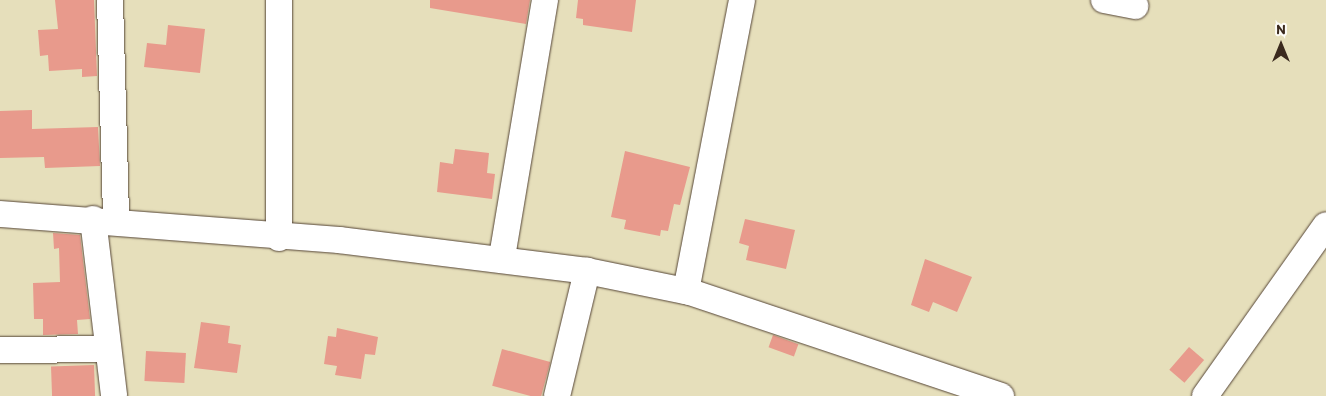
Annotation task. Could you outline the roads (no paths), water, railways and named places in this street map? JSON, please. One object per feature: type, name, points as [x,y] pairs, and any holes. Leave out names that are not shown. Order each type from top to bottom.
[{"type":"street","points":[[110,0],[105,220],[108,349],[114,396]]},
{"type":"street","points":[[279,0],[279,238]]},
{"type":"street","points":[[502,258],[545,0]]},
{"type":"street","points":[[686,291],[742,0]]},
{"type":"street","points":[[1104,0],[1135,6]]},
{"type":"street","points":[[0,214],[105,220],[279,238],[339,240],[502,258],[587,271],[686,291],[972,392],[1001,396]]},
{"type":"street","points":[[1205,396],[1322,236]]},
{"type":"street","points":[[557,396],[587,271]]},
{"type":"street","points":[[0,350],[108,349]]}]
